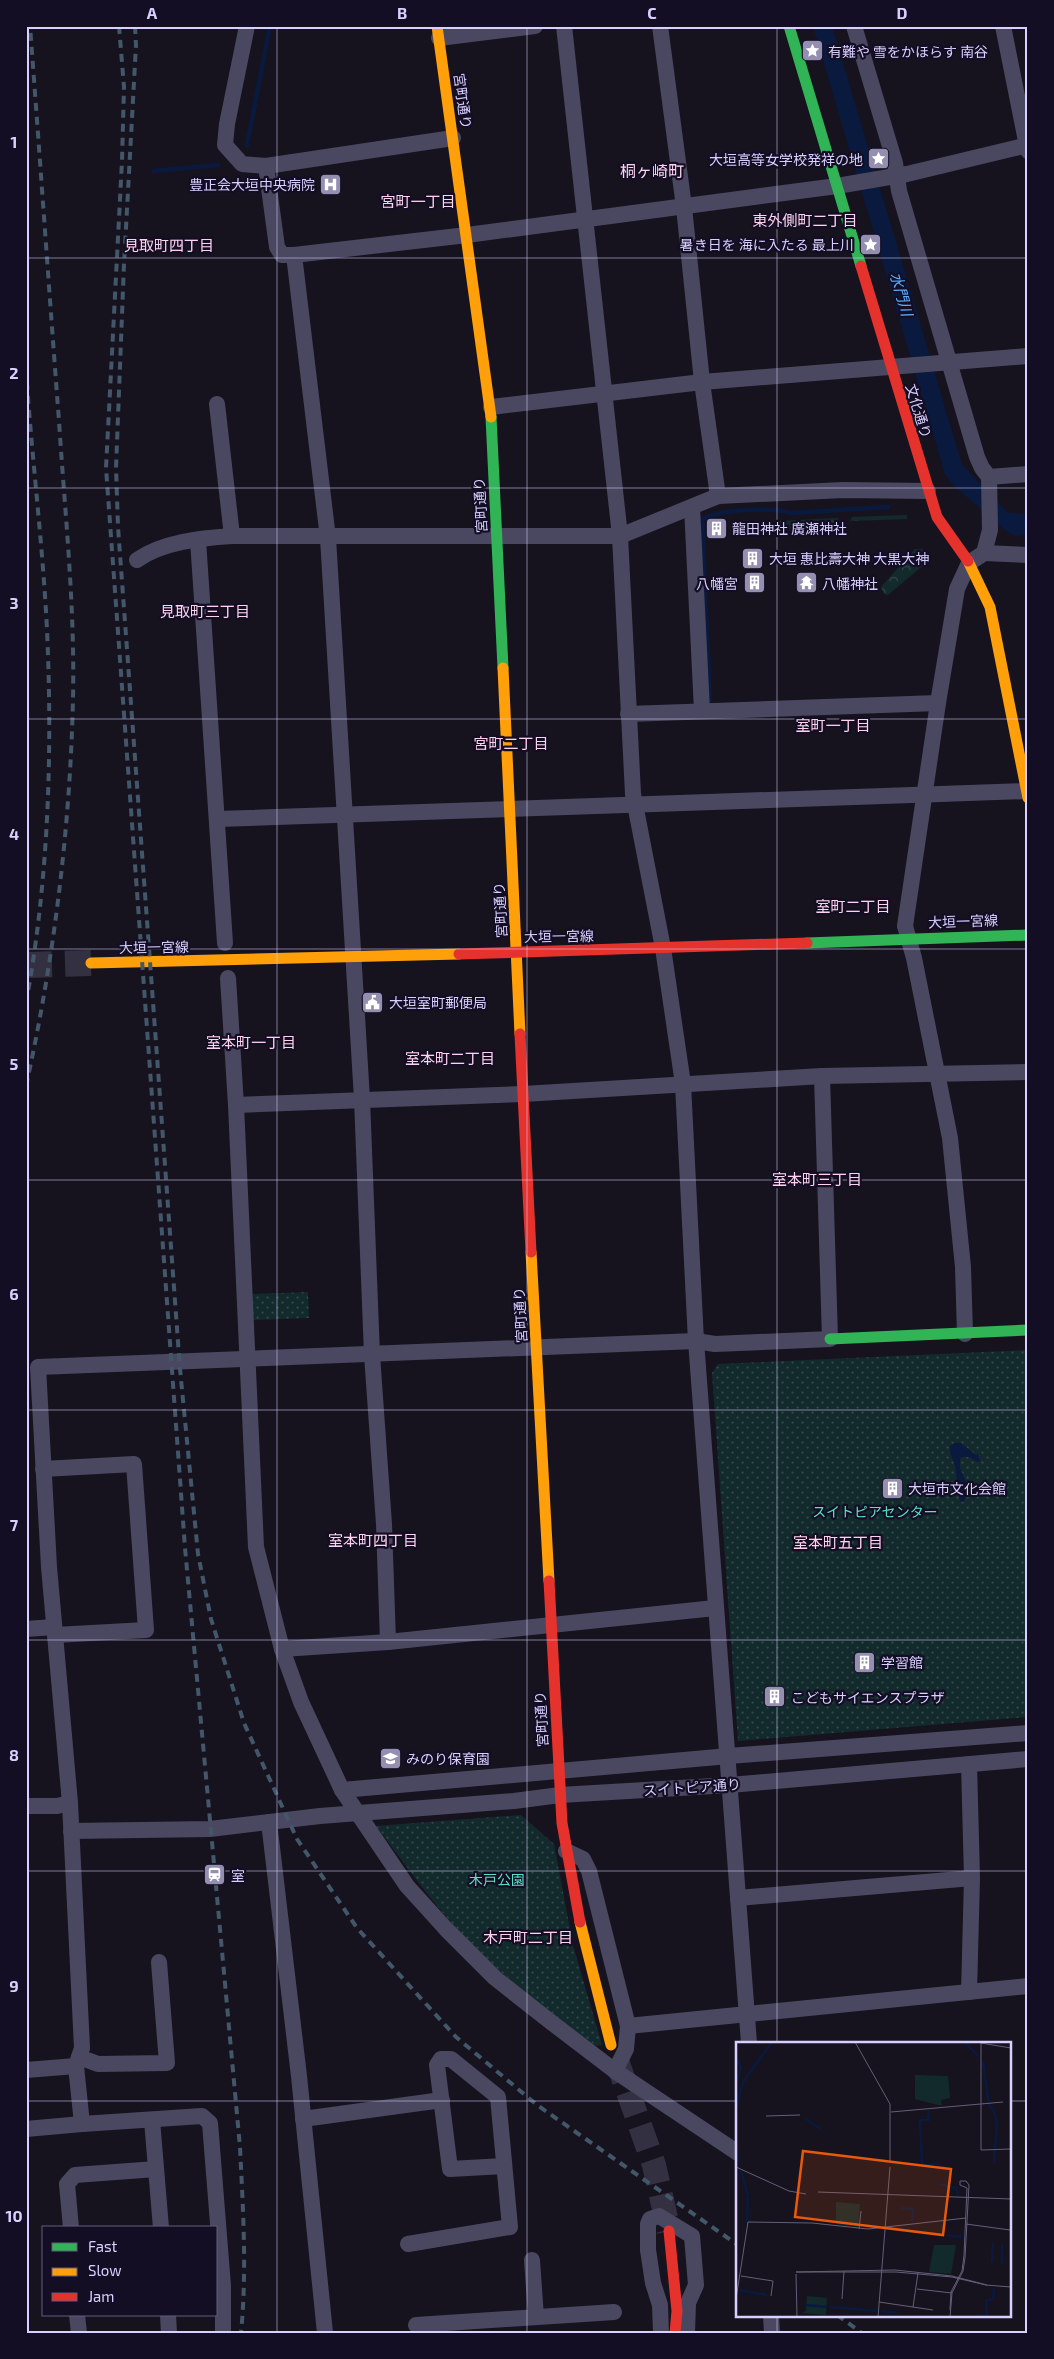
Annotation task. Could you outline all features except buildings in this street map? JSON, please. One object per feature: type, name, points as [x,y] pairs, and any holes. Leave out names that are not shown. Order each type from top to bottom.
[{"type":"street","points":[[247,26],[227,124],[225,145],[242,164],[266,166],[453,138]]},
{"type":"street","points":[[438,32],[535,26]]},
{"type":"street","points":[[564,26],[586,218],[603,395],[620,536],[628,714],[635,806],[663,948],[683,1084],[696,1342],[729,1756],[749,2042]]},
{"type":"street","points":[[660,26],[684,207],[702,382],[718,496]]},
{"type":"street","name":"文化通り","points":[[789,26],[928,491],[937,517],[969,563],[990,607],[1027,793]]},
{"type":"street","points":[[854,26],[895,163],[889,177]]},
{"type":"street","points":[[266,166],[277,247],[282,255],[466,235],[586,218],[684,207],[889,177],[1027,147],[1002,26]]},
{"type":"street","name":"宮町通り","points":[[438,32],[491,407],[509,810],[558,1772],[566,1851],[583,1937],[611,2045]]},
{"type":"street","points":[[889,177],[899,191],[942,361],[977,457],[989,482],[990,530],[984,553]]},
{"type":"street","points":[[294,255],[328,538],[362,1099],[372,1355],[384,1524],[388,1642]]},
{"type":"street","points":[[491,407],[702,382],[890,365],[1028,356]]},
{"type":"street","points":[[217,404],[232,536]]},
{"type":"street","points":[[989,482],[1028,474]]},
{"type":"street","points":[[137,560],[149,552],[198,540],[232,536],[328,538],[620,536],[718,496],[843,490],[928,491]]},
{"type":"street","points":[[692,507],[702,711]]},
{"type":"street","points":[[198,540],[225,943]]},
{"type":"street","points":[[965,1334],[964,1267],[951,1148],[905,926],[957,589],[969,563],[984,553],[1028,555]]},
{"type":"street","points":[[628,714],[938,703]]},
{"type":"street","points":[[218,819],[1027,793]]},
{"type":"street","name":"大垣一宮線","points":[[90,963],[353,958],[1028,935]]},
{"type":"street","points":[[228,978],[236,1105],[256,1547],[282,1649],[301,1702],[342,1790],[407,1886],[495,1978],[615,2071],[736,2152]]},
{"type":"street","points":[[236,1105],[523,1094],[822,1076],[1028,1072]]},
{"type":"street","points":[[822,1076],[830,1339]]},
{"type":"street","points":[[82,2124],[77,2062],[82,2048],[72,1831],[43,1469],[38,1367],[537,1347],[696,1342],[715,1344],[1028,1330]]},
{"type":"street","points":[[26,1629],[55,1631],[146,1630],[134,1464],[43,1469]]},
{"type":"street","points":[[282,1649],[388,1642],[716,1608]]},
{"type":"street","points":[[342,1790],[729,1756],[1028,1733]]},
{"type":"street","name":"スイトピア通り","points":[[72,1831],[210,1829],[356,1813],[514,1801],[560,1795],[730,1784],[1028,1759]]},
{"type":"street","points":[[969,1764],[972,1878],[969,1992]]},
{"type":"street","points":[[26,1806],[56,1806],[70,1803]]},
{"type":"street","points":[[269,1822],[325,2333]]},
{"type":"street","points":[[566,1851],[583,1859],[589,1871],[628,2026],[626,2049],[615,2071]]},
{"type":"street","points":[[738,1898],[972,1878]]},
{"type":"street","points":[[26,2070],[77,2062],[98,2064],[167,2062],[159,1962]]},
{"type":"street","points":[[628,2026],[1028,1986]]},
{"type":"street","points":[[408,2244],[510,2227],[498,2096],[451,2058],[441,2059],[438,2065],[450,2169],[504,2166]]},
{"type":"street","points":[[303,2120],[442,2100]]},
{"type":"street","points":[[26,2129],[202,2116],[210,2122],[223,2286],[223,2333]]},
{"type":"street","points":[[152,2120],[161,2226]]},
{"type":"street","points":[[71,2226],[67,2184],[75,2174],[156,2169]]},
{"type":"street","points":[[661,2333],[660,2305],[653,2283],[648,2250],[648,2224],[650,2219],[659,2216],[692,2236],[696,2285],[688,2303],[687,2333]]},
{"type":"street","points":[[669,2230],[677,2311],[675,2333]]},
{"type":"street","points":[[532,2260],[536,2317]]},
{"type":"street","points":[[416,2325],[460,2327],[536,2317],[614,2312]]},
{"type":"street","points":[[77,2316],[79,2333]]},
{"type":"street","points":[[168,2316],[170,2333]]},
{"type":"street","points":[[771,2316],[772,2333]]},
{"type":"green space","points":[[907,515],[907,519],[850,521],[852,517]]},
{"type":"green space","points":[[838,518],[840,526],[836,528],[779,530],[776,528],[778,521]]},
{"type":"green space","points":[[915,549],[923,549],[926,563],[888,595],[884,594],[881,587]]},
{"type":"green space","points":[[308,1292],[309,1318],[253,1320],[251,1294]]},
{"type":"green space","name":"スイトピアセンター","points":[[1028,1350],[1028,1717],[738,1741],[712,1373],[718,1364]]},
{"type":"green space","name":"木戸公園","points":[[521,1815],[554,1844],[573,1945],[602,2045],[596,2046],[562,2021],[512,1982],[481,1954],[442,1912],[376,1826]]},
{"type":"water","name":"水門川","points":[[813,26],[832,26],[962,465],[1008,513],[1028,514],[1028,535],[1016,536],[1006,531],[952,484],[945,474]]},
{"type":"water","points":[[955,1443],[961,1443],[976,1455],[978,1454],[980,1462],[967,1457],[960,1458],[960,1468],[969,1488],[964,1501],[961,1502],[958,1493],[956,1470],[950,1451],[950,1446]]},
{"type":"waterway","points":[[247,145],[270,26]]},
{"type":"waterway","points":[[154,171],[218,165]]},
{"type":"waterway","points":[[710,703],[702,519],[722,513],[746,510],[770,510],[791,513],[888,507]]},
{"type":"tunnel","points":[[26,965],[91,963]]},
{"type":"tunnel","points":[[616,2058],[654,2165],[669,2231]]},
{"type":"railway","points":[[26,1086],[45,990],[59,894],[68,796],[73,699],[69,560],[30,26]]},
{"type":"railway","points":[[119,26],[124,87],[122,161],[106,468],[185,1548],[240,2147],[244,2263],[241,2333]]},
{"type":"railway","points":[[135,26],[136,45],[124,264],[116,468],[118,527],[180,1369],[198,1554],[211,1619],[244,1723],[297,1839],[357,1928],[456,2037],[537,2105],[736,2244]]},
{"type":"railway","points":[[26,368],[46,619],[49,698],[48,786],[43,874],[39,917],[26,1003]]},
{"type":"railway","points":[[838,2316],[862,2333]]},
{"type":"traffic: fast","points":[[789,26],[861,266]]},
{"type":"traffic: fast","points":[[491,417],[503,668]]},
{"type":"traffic: fast","points":[[807,943],[1028,935]]},
{"type":"traffic: fast","points":[[830,1339],[1028,1330]]},
{"type":"traffic: slow","points":[[437,26],[491,417]]},
{"type":"traffic: slow","points":[[968,561],[990,607],[1028,798]]},
{"type":"traffic: slow","points":[[503,668],[520,1034]]},
{"type":"traffic: slow","points":[[91,963],[459,954]]},
{"type":"traffic: slow","points":[[531,1252],[549,1581]]},
{"type":"traffic: slow","points":[[580,1922],[611,2045]]},
{"type":"traffic: jam","points":[[861,266],[937,517],[968,561]]},
{"type":"traffic: jam","points":[[459,954],[807,943]]},
{"type":"traffic: jam","points":[[520,1034],[531,1252]]},
{"type":"traffic: jam","points":[[549,1581],[562,1823],[580,1922]]},
{"type":"traffic: jam","points":[[669,2231],[677,2311],[675,2333]]},
{"type":"place","name":"有難や 雪をかほらす 南谷","points":[[812,51]]},
{"type":"place","name":"大垣高等女学校発祥の地","points":[[879,159]]},
{"type":"place","name":"豊正会大垣中央病院","points":[[331,184]]},
{"type":"place","name":"暑き日を 海に入たる 最上川","points":[[870,244]]},
{"type":"place","name":"龍田神社 廣瀬神社","points":[[716,528]]},
{"type":"place","name":"大垣 惠比壽大神 大黒大神","points":[[753,558]]},
{"type":"place","name":"八幡宮","points":[[754,583]]},
{"type":"place","name":"八幡神社","points":[[806,583]]},
{"type":"place","name":"大垣室町郵便局","points":[[373,1002]]},
{"type":"place","name":"大垣市文化会館","points":[[892,1488]]},
{"type":"place","name":"学習館","points":[[865,1662]]},
{"type":"place","name":"こどもサイエンスプラザ","points":[[775,1697]]},
{"type":"place","name":"みのり保育園","points":[[390,1758]]},
{"type":"place","name":"室","points":[[215,1875]]},
{"type":"district","name":"桐ヶ崎町","points":[[652,170]]},
{"type":"district","name":"宮町一丁目","points":[[418,201]]},
{"type":"district","name":"東外側町二丁目","points":[[805,220]]},
{"type":"district","name":"見取町四丁目","points":[[169,245]]},
{"type":"district","name":"見取町三丁目","points":[[205,611]]},
{"type":"district","name":"室町一丁目","points":[[833,725]]},
{"type":"district","name":"宮町二丁目","points":[[511,743]]},
{"type":"district","name":"室町二丁目","points":[[853,906]]},
{"type":"district","name":"室本町一丁目","points":[[251,1042]]},
{"type":"district","name":"室本町二丁目","points":[[450,1058]]},
{"type":"district","name":"室本町三丁目","points":[[817,1179]]},
{"type":"district","name":"室本町四丁目","points":[[373,1540]]},
{"type":"district","name":"室本町五丁目","points":[[838,1542]]},
{"type":"district","name":"木戸町二丁目","points":[[528,1937]]}]
